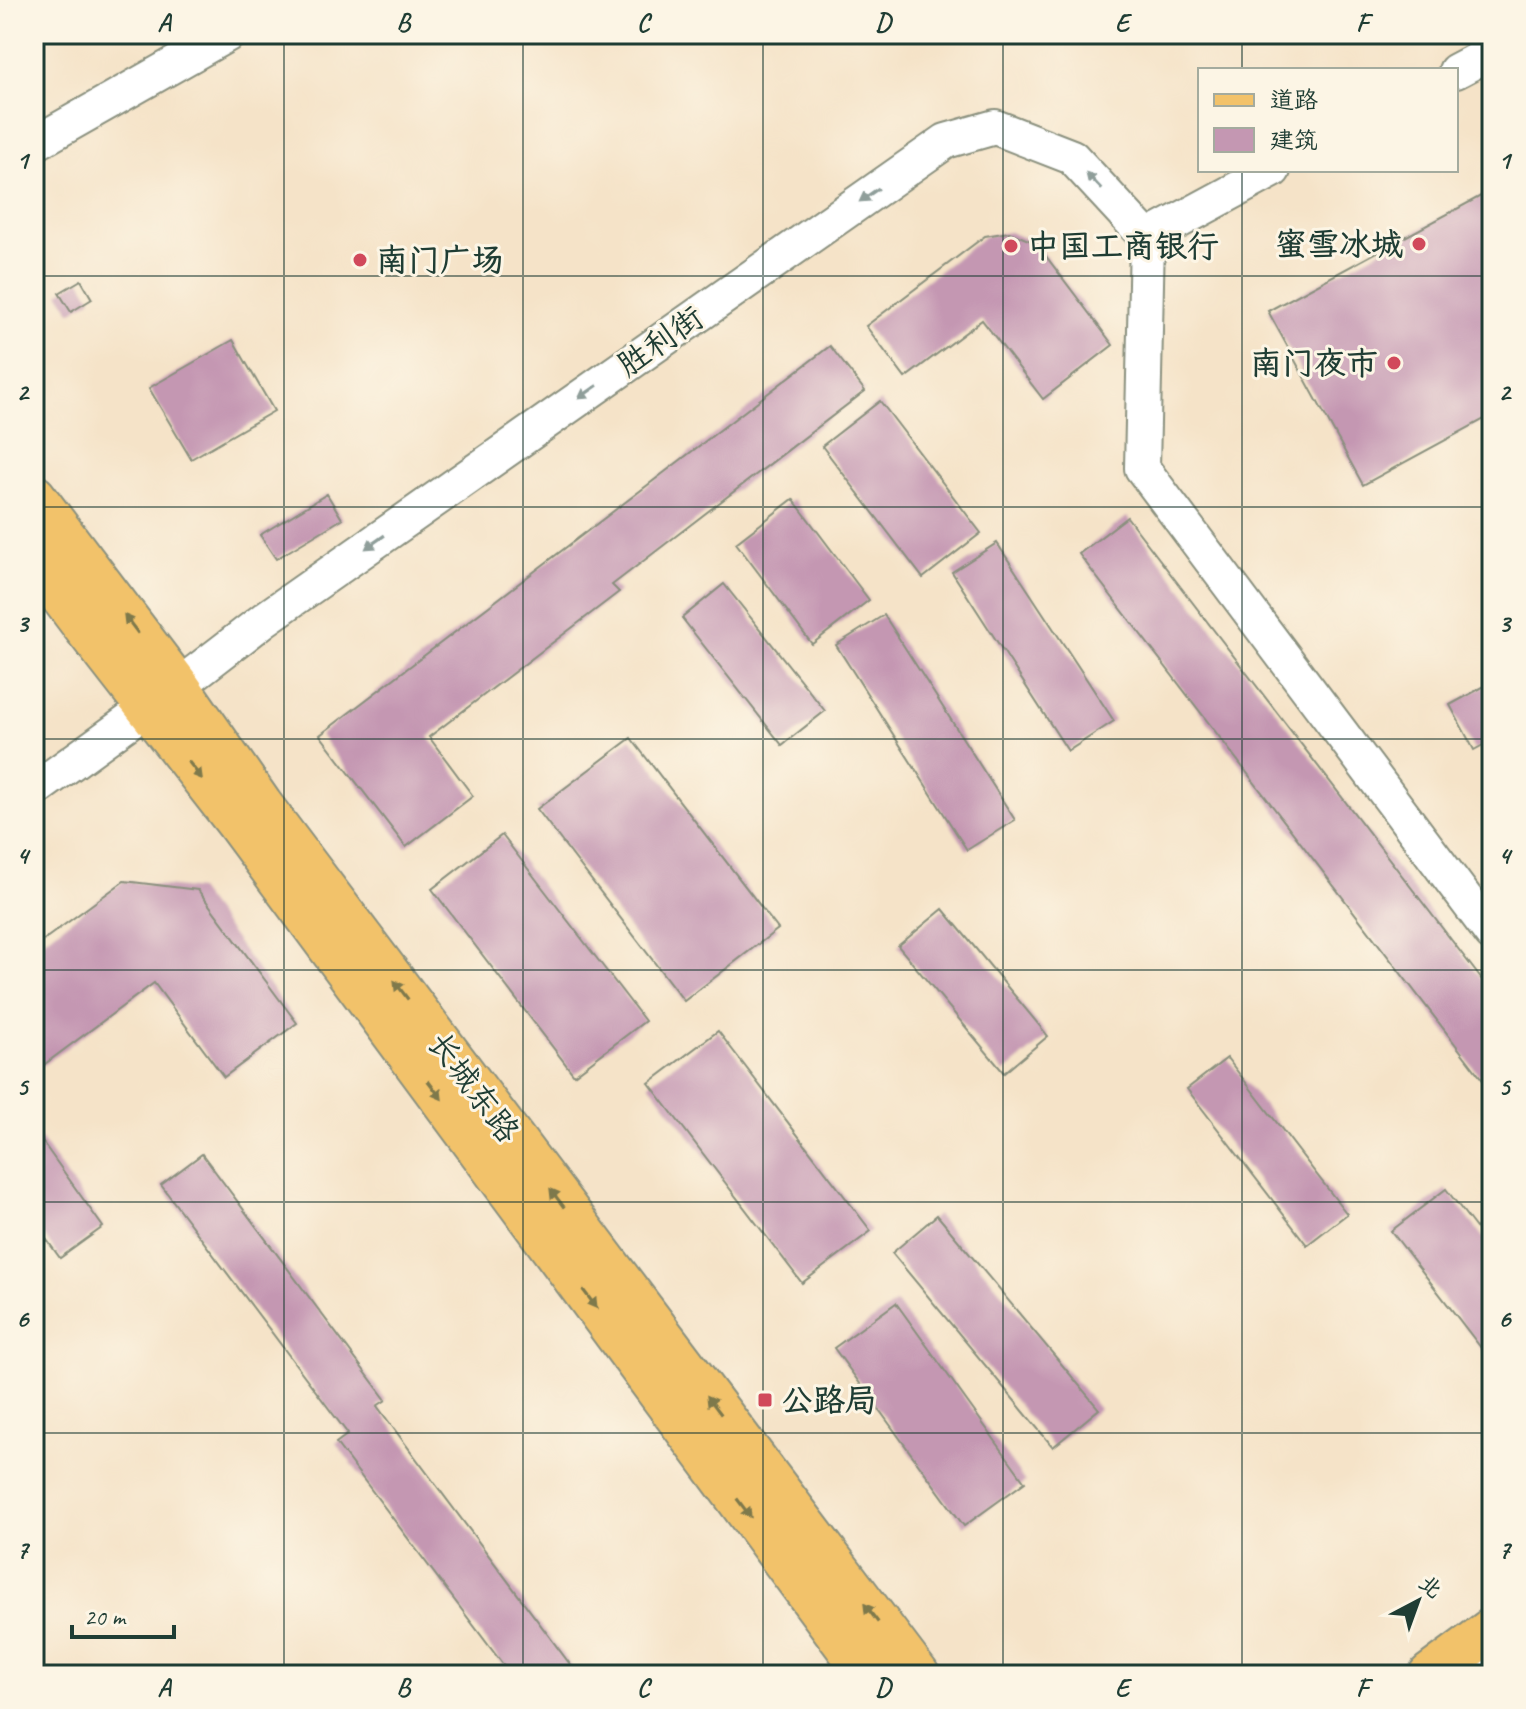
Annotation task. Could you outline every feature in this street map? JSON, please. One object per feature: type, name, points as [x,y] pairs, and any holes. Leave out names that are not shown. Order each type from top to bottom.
[{"type":"main road","name":"长城东路","points":[[34,496],[162,697],[236,821],[868,1675]]},
{"type":"main road","name":"长城东路","points":[[34,560],[261,805],[918,1675]]},
{"type":"main road","points":[[1430,1675],[1492,1629]]},
{"type":"street","points":[[34,144],[228,34]]},
{"type":"street","points":[[1458,70],[1492,52]]},
{"type":"street","name":"胜利街","points":[[34,790],[265,619],[946,141],[995,127],[1072,157],[1147,238]]},
{"type":"street","points":[[1269,172],[1147,238],[1142,468],[1492,934]]},
{"type":"street","points":[[1487,1675],[1492,1672]]},
{"type":"building","name":"南门夜市","points":[[1492,190],[1492,415],[1363,485],[1268,311]]},
{"type":"building","points":[[1009,232],[1036,243],[1113,345],[1043,399],[982,320],[905,378],[866,326],[985,236]]},
{"type":"building","points":[[81,280],[92,299],[71,312],[59,293]]},
{"type":"building","points":[[233,340],[274,411],[191,459],[149,388]]},
{"type":"building","points":[[830,346],[865,391],[612,585],[619,592],[429,737],[473,796],[406,847],[320,735]]},
{"type":"building","points":[[880,401],[981,533],[923,578],[822,446]]},
{"type":"building","points":[[327,494],[342,519],[276,559],[260,535]]},
{"type":"building","points":[[793,499],[869,600],[812,644],[736,543]]},
{"type":"building","points":[[1127,517],[1492,993],[1492,1092],[1079,554]]},
{"type":"building","points":[[997,543],[1114,721],[1068,751],[952,572]]},
{"type":"building","points":[[724,584],[825,711],[782,745],[682,618]]},
{"type":"building","points":[[884,615],[1015,820],[967,850],[836,645]]},
{"type":"building","points":[[1492,682],[1492,740],[1474,750],[1450,705]]},
{"type":"building","points":[[631,738],[778,929],[684,1001],[537,809]]},
{"type":"building","points":[[502,835],[645,1021],[574,1075],[432,889]]},
{"type":"building","points":[[124,881],[198,890],[297,1023],[224,1077],[154,983],[38,1069],[34,1063],[34,947]]},
{"type":"building","points":[[943,909],[1048,1036],[1004,1073],[898,946]]},
{"type":"building","points":[[718,1031],[871,1231],[802,1283],[649,1083]]},
{"type":"building","points":[[1227,1058],[1347,1214],[1307,1245],[1187,1089]]},
{"type":"building","points":[[34,1130],[103,1227],[60,1258],[34,1222]]},
{"type":"building","points":[[202,1154],[386,1400],[377,1406],[578,1675],[511,1675],[336,1443],[348,1434],[161,1185]]},
{"type":"building","points":[[1446,1189],[1492,1249],[1492,1362],[1391,1231]]},
{"type":"building","points":[[937,1215],[1099,1409],[1053,1447],[892,1253]]},
{"type":"building","points":[[896,1303],[1025,1482],[964,1526],[834,1348]]},
{"type":"place","name":"蜜雪冰城","points":[[1419,244]]},
{"type":"place","name":"中国工商银行","points":[[1011,246]]},
{"type":"place","name":"南门广场","points":[[360,260]]},
{"type":"place","name":"南门夜市","points":[[1394,363]]},
{"type":"place","name":"公路局","points":[[765,1400]]}]
